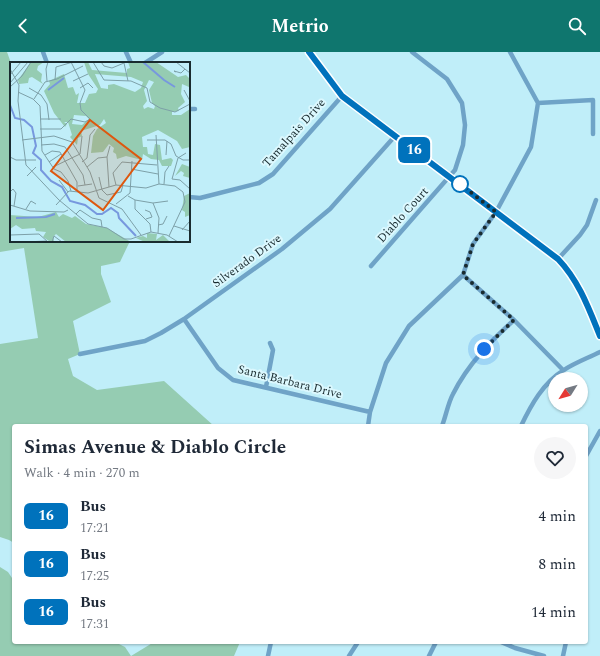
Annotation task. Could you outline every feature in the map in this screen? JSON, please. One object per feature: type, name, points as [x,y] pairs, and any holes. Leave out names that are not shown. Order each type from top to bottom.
[{"type":"street","points":[[43,52],[47,62]]},
{"type":"street","points":[[126,52],[131,62]]},
{"type":"street","points":[[147,62],[162,52]]},
{"type":"street","points":[[309,52],[342,96],[558,259],[565,266],[580,289],[600,336]]},
{"type":"street","name":"Diablo Court","points":[[371,266],[450,177],[455,170],[463,145],[466,124],[462,103],[447,79],[412,52]]},
{"type":"street","points":[[368,424],[370,412],[386,363],[409,326],[463,275],[473,244],[496,212],[531,147],[538,103],[510,52]]},
{"type":"street","name":"Tamalpais Drive","points":[[190,197],[200,198],[259,183],[264,180],[273,174],[342,96]]},
{"type":"street","points":[[538,103],[593,100],[592,134]]},
{"type":"street","points":[[190,110],[195,109]]},
{"type":"street","name":"Silverado Drive","points":[[80,354],[145,341],[184,319],[282,249],[330,209],[395,136]]},
{"type":"street","points":[[558,259],[587,225],[596,200]]},
{"type":"street","points":[[463,275],[514,320],[563,370]]},
{"type":"street","name":"Santa Barbara Drive","points":[[184,319],[218,368],[233,380],[370,412]]},
{"type":"street","points":[[443,424],[452,395],[465,372],[484,349],[514,320]]},
{"type":"street","points":[[266,387],[273,350],[270,343]]},
{"type":"street","points":[[522,424],[532,404],[546,385],[563,370],[600,352]]},
{"type":"street","points":[[588,452],[600,431]]},
{"type":"street","points":[[268,656],[271,644]]},
{"type":"street","points":[[349,656],[357,644]]},
{"type":"street","points":[[429,656],[435,644]]},
{"type":"street","points":[[506,644],[544,656]]},
{"type":"street","points":[[563,656],[566,644]]},
{"type":"green space","points":[[0,52],[7,52],[11,62],[10,242],[130,242],[120,262],[101,266],[101,274],[111,302],[73,321],[80,354],[68,359],[73,376],[97,390],[164,381],[212,424],[12,424],[12,542],[0,537],[0,344],[38,338],[24,248],[0,252]]},
{"type":"green space","points":[[0,567],[8,572],[12,578],[12,644],[119,644],[125,647],[131,656],[0,656]]},
{"type":"green space","points":[[151,644],[239,644],[234,656],[131,656]]},
{"type":"bus line","name":"16","points":[[309,52],[342,96],[558,259],[565,266],[580,289],[587,302],[600,336]]},
{"type":"route","points":[[460,184],[496,212],[473,244],[463,275],[514,320],[484,349]]}]
